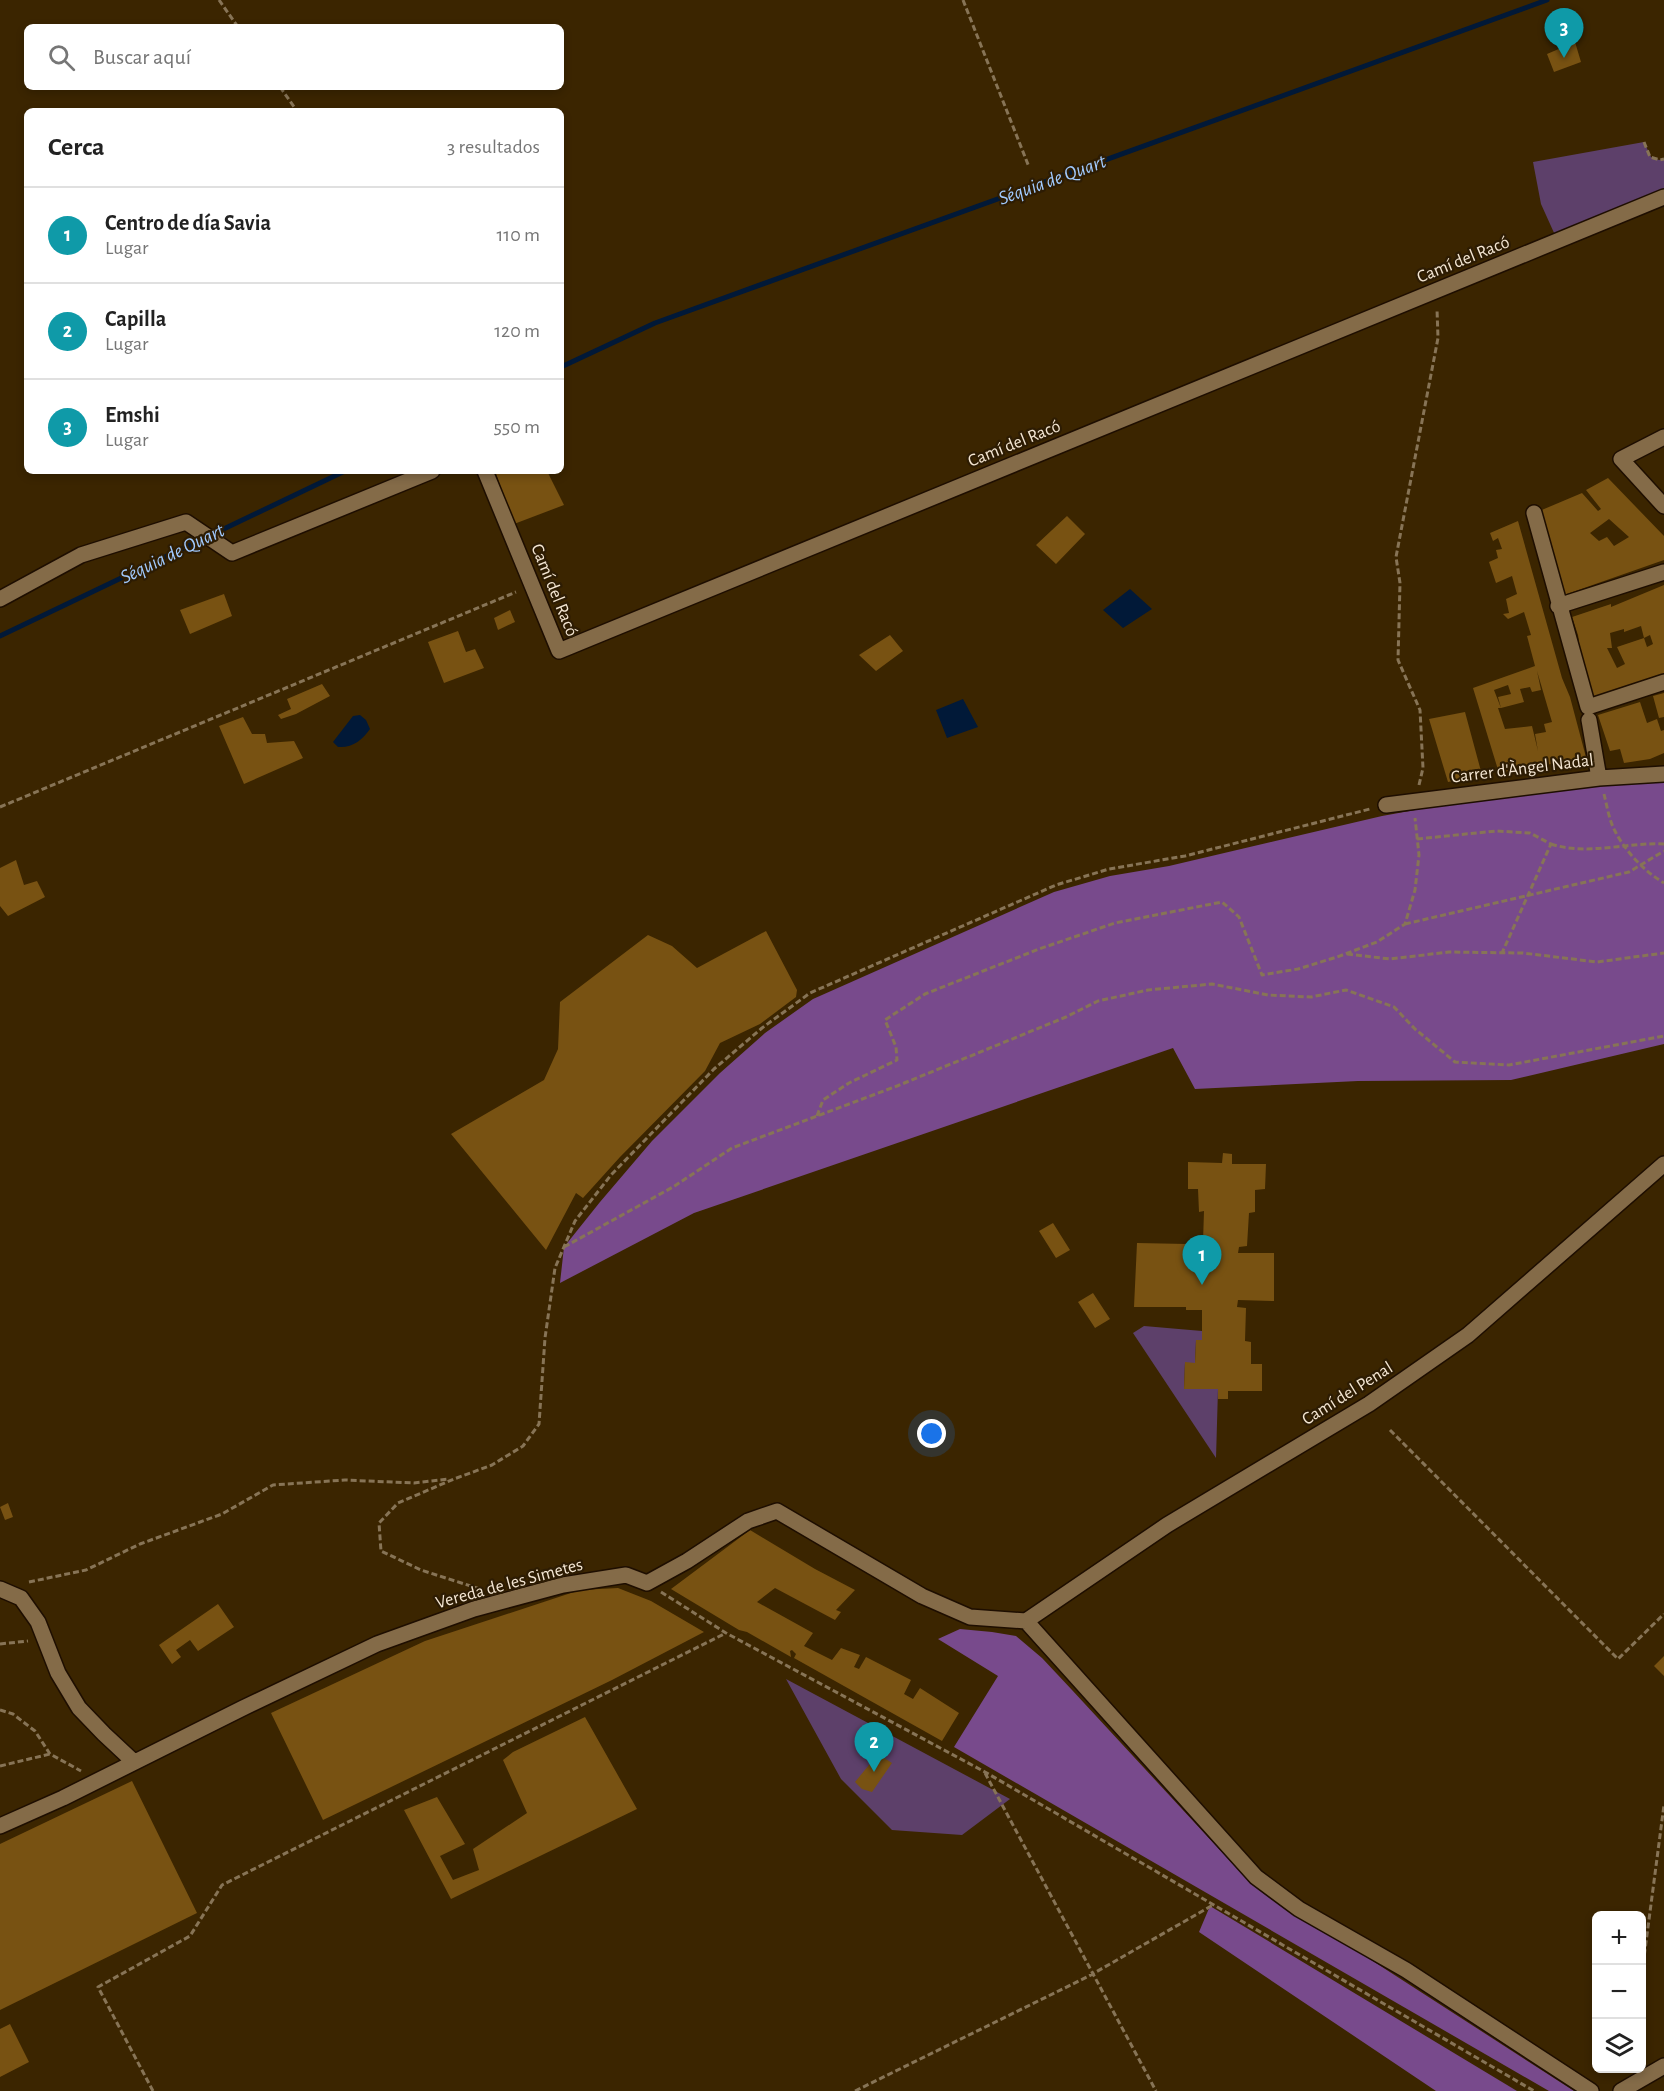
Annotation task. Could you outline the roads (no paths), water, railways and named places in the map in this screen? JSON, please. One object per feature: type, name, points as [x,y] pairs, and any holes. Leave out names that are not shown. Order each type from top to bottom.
[{"type":"street","name":"Camí del Racó","points":[[486,474],[559,651],[1664,197]]},
{"type":"street","points":[[1664,438],[1621,459],[1664,506]]},
{"type":"street","points":[[0,599],[81,555],[186,522],[232,553],[425,474]]},
{"type":"street","points":[[1534,513],[1589,714],[1599,778]]},
{"type":"street","points":[[1558,606],[1664,572]]},
{"type":"street","points":[[1589,714],[1664,682]]},
{"type":"street","name":"Carrer d'Àngel Nadal","points":[[1386,805],[1599,778],[1664,774]]},
{"type":"street","name":"Camí del Penal","points":[[1026,1621],[1167,1525],[1369,1404],[1468,1335],[1664,1164]]},
{"type":"street","name":"Vereda de les Simetes","points":[[0,1826],[377,1644],[474,1609],[563,1585],[626,1575],[647,1583],[687,1561],[747,1521],[777,1511],[922,1596],[951,1609],[970,1617],[1026,1621]]},
{"type":"street","points":[[0,1589],[21,1598],[38,1622],[58,1673],[79,1708],[134,1762]]},
{"type":"street","points":[[1026,1621],[1256,1877],[1299,1908],[1406,1970],[1591,2091]]},
{"type":"street","points":[[1621,2091],[1664,2066]]},
{"type":"water","points":[[1130,589],[1152,609],[1123,628],[1103,610]]},
{"type":"water","points":[[963,699],[978,727],[947,738],[936,710]]},
{"type":"water","points":[[360,715],[366,720],[370,729],[357,742],[338,747],[333,742],[353,716]]},
{"type":"waterway","name":"Séquia de Quart","points":[[564,366],[655,323],[1547,0]]},
{"type":"waterway","name":"Séquia de Quart","points":[[0,636],[339,474]]},
{"type":"place","name":"Emshi","points":[[1564,58]]},
{"type":"place","name":"Centro de día Savia","points":[[1202,1285]]},
{"type":"place","name":"Capilla","points":[[874,1772]]}]
